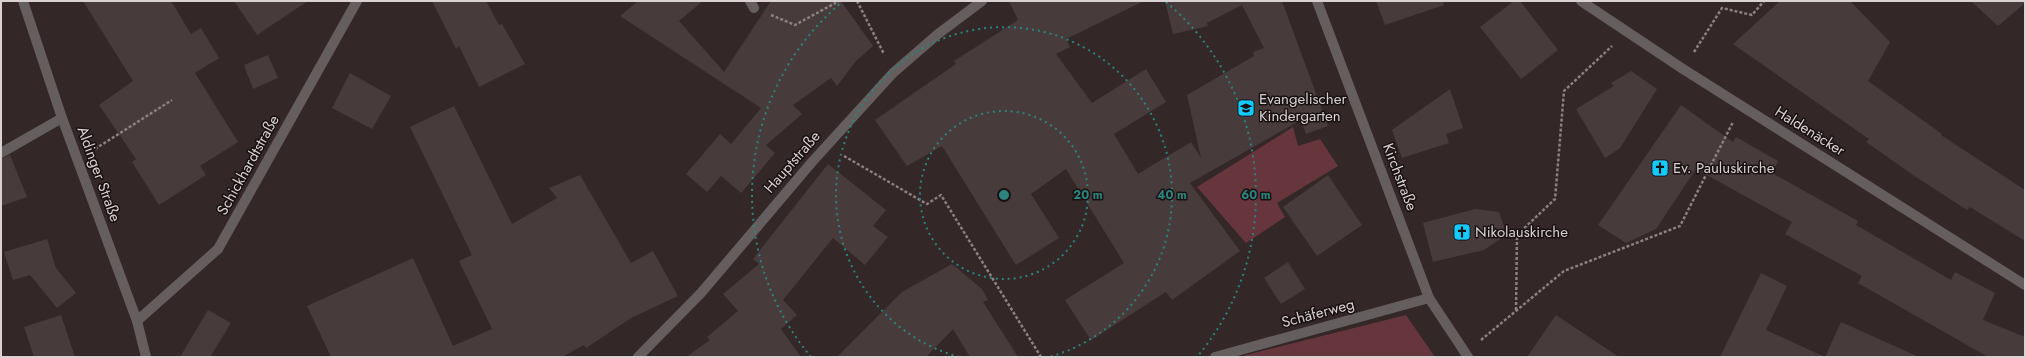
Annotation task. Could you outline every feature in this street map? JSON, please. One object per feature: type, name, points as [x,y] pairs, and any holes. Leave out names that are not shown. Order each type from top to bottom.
[{"type":"street","name":"Aldinger Straße","points":[[23,1],[62,118],[137,321],[146,357]]},
{"type":"street","name":"Schickhardtstraße","points":[[137,321],[218,249],[357,1]]},
{"type":"street","name":"Hauptstraße","points":[[638,357],[701,293],[826,146],[893,73],[938,34],[982,1]]},
{"type":"street","name":"Kirchstraße","points":[[1317,1],[1429,298],[1467,356]]},
{"type":"street","name":"Haldenäcker","points":[[1581,1],[1683,70],[2025,285]]},
{"type":"street","points":[[1,153],[62,118]]},
{"type":"street","name":"Schäferweg","points":[[1215,357],[1429,298]]},
{"type":"path","points":[[752,5],[795,25],[839,1]]},
{"type":"path","points":[[857,1],[893,73]]},
{"type":"path","points":[[1683,70],[1722,8],[1752,15],[1764,1]]},
{"type":"path","points":[[1516,310],[1517,235],[1555,199],[1564,92],[1627,32]]},
{"type":"path","points":[[78,160],[172,100]]},
{"type":"path","points":[[1467,356],[1486,335],[1564,271],[1680,226],[1741,106]]},
{"type":"path","points":[[826,146],[927,204],[941,195],[1041,357]]},
{"type":"shaded area","points":[[1293,127],[1298,146],[1320,139],[1338,166],[1277,203],[1285,217],[1246,243],[1197,187]]},
{"type":"shaded area","points":[[1406,315],[1435,357],[1238,357]]},
{"type":"building","points":[[83,1],[171,1],[191,34],[201,28],[219,58],[195,73],[238,142],[200,166],[206,175],[159,205],[132,162],[136,159],[99,105],[133,81]]},
{"type":"building","points":[[234,1],[308,1],[257,35]]},
{"type":"building","points":[[432,1],[486,1],[499,25],[502,24],[525,64],[479,87],[459,46],[456,49]]},
{"type":"building","points":[[638,1],[703,1],[679,21],[724,72],[771,1],[841,1],[873,46],[856,61],[837,86],[831,78],[793,105],[802,114],[766,145],[775,153],[741,193],[721,176],[707,192],[686,174],[720,134],[731,144],[761,108],[620,16]]},
{"type":"building","points":[[1009,1],[1144,1],[1066,39],[1070,47],[1056,54],[1092,103],[1146,69],[1166,102],[1114,134],[1138,174],[1191,142],[1201,158],[1187,95],[1254,56],[1253,52],[1264,48],[1242,5],[1207,23],[1208,26],[1173,34],[1165,1],[1282,1],[1328,126],[1306,134],[1301,120],[1190,183],[1240,251],[1172,300],[1166,292],[1091,340],[1065,300],[1124,263],[1066,169],[1031,194],[1059,238],[1016,265],[942,146],[907,166],[875,120],[956,64],[954,61],[1018,20]]},
{"type":"building","points":[[1376,1],[1443,1],[1444,5],[1385,25]]},
{"type":"building","points":[[1514,1],[1520,1],[1558,50],[1521,79],[1480,27]]},
{"type":"building","points":[[1780,1],[1850,1],[1890,42],[1868,81],[1942,134],[1941,135],[2025,190],[2025,241],[1970,207],[1967,210],[1913,175],[1866,142],[1869,139],[1733,44]]},
{"type":"building","points":[[1971,1],[2025,1],[2025,3],[1998,26]]},
{"type":"building","points":[[268,55],[278,78],[253,89],[244,65]]},
{"type":"building","points":[[1631,71],[1657,89],[1620,148],[1605,158],[1576,109],[1614,86],[1611,83]]},
{"type":"building","points":[[350,73],[391,96],[372,129],[332,108]]},
{"type":"building","points":[[1450,89],[1463,128],[1446,134],[1449,143],[1402,158],[1392,130]]},
{"type":"building","points":[[1681,105],[1733,142],[1736,137],[1778,161],[1772,173],[1858,221],[1856,225],[1951,280],[1955,272],[1995,293],[1983,320],[2025,337],[2025,357],[1988,357],[1858,283],[1862,276],[1785,234],[1792,222],[1696,169],[1656,229],[1626,243],[1598,225]]},
{"type":"building","points":[[454,106],[512,224],[557,198],[549,188],[580,175],[631,263],[653,251],[678,296],[631,318],[586,348],[584,345],[562,357],[331,357],[307,306],[413,258],[453,346],[492,329],[459,261],[472,255],[410,127]]},
{"type":"building","points":[[10,155],[27,197],[1,206],[1,159]]},
{"type":"building","points":[[828,164],[886,210],[873,226],[888,237],[865,265],[833,238],[783,300],[797,315],[781,329],[801,357],[686,357],[710,340],[707,337],[738,311],[723,294],[759,264],[753,259]]},
{"type":"building","points":[[1328,175],[1362,225],[1317,256],[1283,207]]},
{"type":"building","name":"Nikolauskirche","points":[[1475,209],[1499,212],[1504,227],[1503,237],[1484,250],[1433,262],[1423,223]]},
{"type":"building","points":[[47,239],[56,268],[76,293],[57,308],[30,275],[13,280],[4,252]]},
{"type":"building","points":[[1288,262],[1305,289],[1281,304],[1264,278]]},
{"type":"building","points":[[952,264],[982,289],[988,300],[983,302],[1018,357],[970,357],[953,329],[926,357],[837,357],[902,292]]},
{"type":"building","points":[[1761,273],[1787,286],[1766,330],[1825,357],[1720,357]]},
{"type":"building","points":[[208,310],[231,323],[210,357],[180,357]]},
{"type":"building","points":[[61,315],[75,357],[34,357],[24,327]]},
{"type":"building","points":[[1556,315],[1619,357],[1527,357]]},
{"type":"building","points":[[1841,322],[1919,357],[1825,357]]},
{"type":"place","name":"Evangelischer Kindergarten","points":[[1246,108]]},
{"type":"place","name":"Ev. Pauluskirche","points":[[1660,168]]},
{"type":"place","name":"Nikolauskirche","points":[[1462,232]]}]
